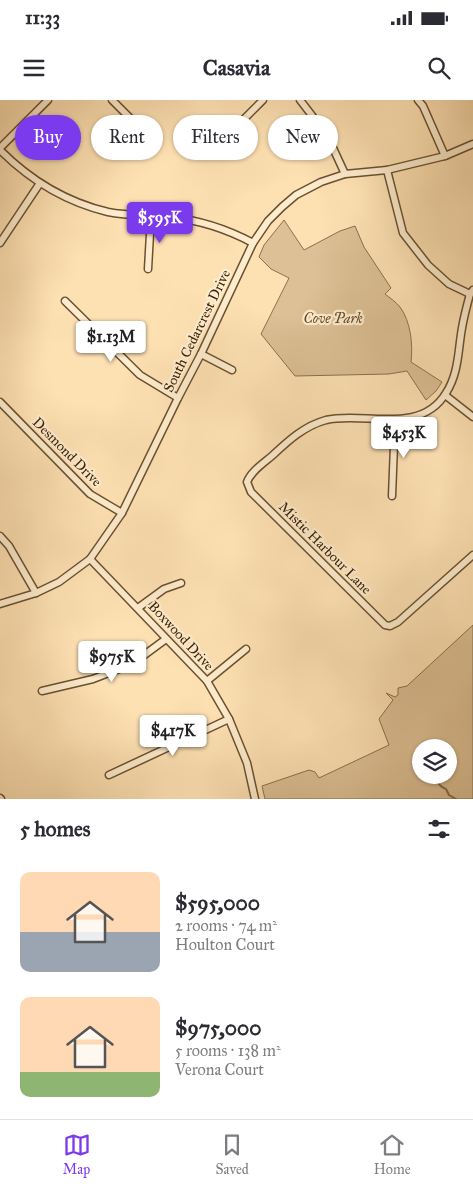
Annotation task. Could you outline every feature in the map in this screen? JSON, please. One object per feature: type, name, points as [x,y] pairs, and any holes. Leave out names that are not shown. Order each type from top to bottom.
[{"type":"street","points":[[48,100],[0,149],[24,172],[61,195],[94,208],[125,214],[200,222],[232,233],[253,243]]},
{"type":"street","points":[[112,100],[127,115]]},
{"type":"street","points":[[248,115],[263,100]]},
{"type":"street","points":[[300,100],[327,135],[345,174]]},
{"type":"street","points":[[418,100],[445,156]]},
{"type":"street","name":"South Cedarcrest Drive","points":[[0,604],[36,594],[59,582],[90,559],[122,513],[201,354],[253,243],[268,221],[296,195],[321,182],[345,174],[387,170],[445,156],[473,144]]},
{"type":"street","points":[[387,170],[403,233],[428,265],[449,284],[472,292],[462,328],[455,374],[445,395],[434,406],[421,414],[395,420],[392,496]]},
{"type":"street","points":[[0,243],[40,183]]},
{"type":"street","points":[[148,269],[152,216]]},
{"type":"street","points":[[65,301],[134,370],[178,398]]},
{"type":"street","points":[[201,354],[232,370]]},
{"type":"street","points":[[445,395],[473,416]]},
{"type":"street","name":"Desmond Drive","points":[[0,402],[90,494],[122,513]]},
{"type":"street","name":"Mistic Harbour Lane","points":[[395,420],[340,418],[316,424],[293,437],[252,474],[247,482],[251,492],[381,623],[390,626],[398,622],[473,555]]},
{"type":"street","points":[[0,536],[9,546],[36,594]]},
{"type":"street","name":"Boxwood Drive","points":[[90,559],[207,681],[229,719],[247,763],[255,799]]},
{"type":"street","points":[[138,608],[164,589],[181,583]]},
{"type":"street","points":[[42,691],[93,680],[132,664],[166,639]]},
{"type":"street","points":[[207,681],[246,649]]},
{"type":"street","points":[[109,775],[229,719]]},
{"type":"green space","name":"Cove Park","points":[[284,220],[304,250],[340,231],[355,226],[364,247],[391,288],[385,294],[400,307],[407,320],[412,348],[411,362],[442,382],[426,400],[407,371],[389,374],[295,376],[261,334],[289,278],[271,269],[259,257],[264,245]]},
{"type":"green space","points":[[473,625],[473,799],[265,799],[262,786],[309,770],[315,772],[319,778],[389,745],[379,719],[393,700],[386,693],[395,697],[398,695],[398,688],[407,686]]},
{"type":"waterway","points":[[439,784],[446,789],[449,795],[456,799]]}]
